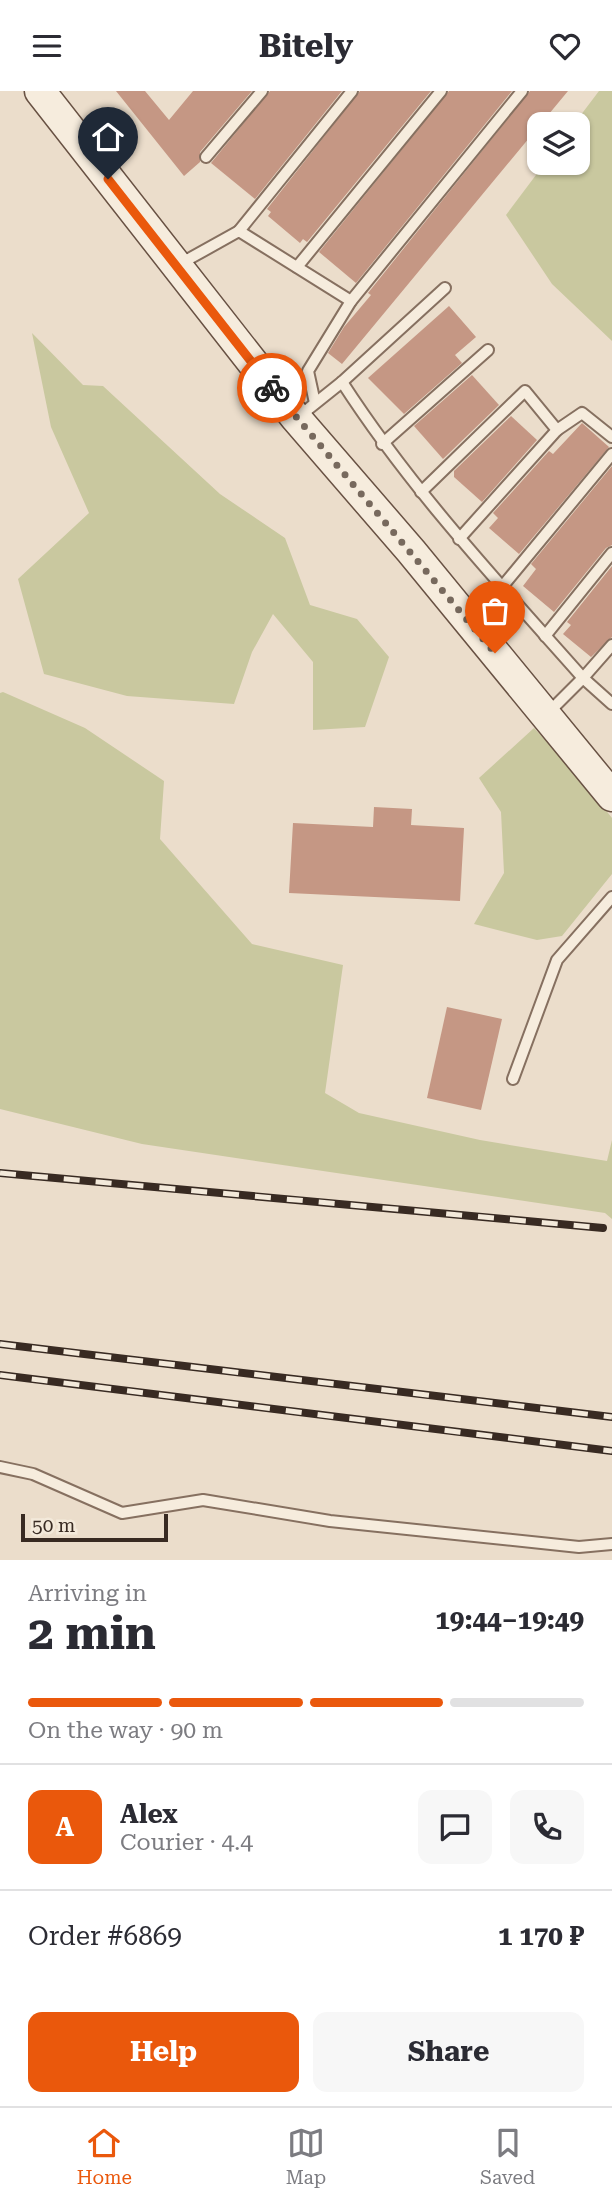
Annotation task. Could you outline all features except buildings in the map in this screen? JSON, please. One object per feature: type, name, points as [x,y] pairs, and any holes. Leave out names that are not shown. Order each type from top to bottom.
[{"type":"main road","points":[[40,91],[176,267],[306,411],[612,796]]},
{"type":"lane","points":[[206,157],[262,91]]},
{"type":"lane","points":[[176,267],[239,231],[352,91]]},
{"type":"lane","points":[[297,267],[441,91]]},
{"type":"lane","points":[[306,411],[308,371],[351,301],[522,91]]},
{"type":"lane","points":[[239,231],[351,301]]},
{"type":"lane","points":[[306,411],[342,382],[445,288]]},
{"type":"lane","points":[[382,444],[488,350]]},
{"type":"lane","points":[[342,382],[382,444],[459,539],[583,678],[612,704]]},
{"type":"lane","points":[[421,492],[524,391],[557,430]]},
{"type":"lane","points":[[459,539],[557,430],[582,413],[612,437]]},
{"type":"lane","points":[[502,587],[612,454]]},
{"type":"lane","points":[[545,636],[612,553]]},
{"type":"lane","points":[[546,715],[612,645]]},
{"type":"lane","points":[[513,1079],[557,960],[612,897]]},
{"type":"lane","points":[[0,1467],[33,1473],[122,1513],[203,1500],[330,1521],[579,1548],[612,1544]]},
{"type":"green space","points":[[599,91],[612,91],[612,341],[552,284],[506,215],[536,175],[590,175],[590,112],[583,112]]},
{"type":"green space","points":[[32,333],[83,385],[103,386],[220,494],[285,538],[310,605],[357,619],[389,657],[365,727],[313,730],[313,662],[273,614],[252,652],[234,704],[127,696],[44,674],[18,579],[89,513],[51,427]]},
{"type":"green space","points":[[0,693],[85,728],[164,781],[160,839],[252,944],[343,965],[325,1093],[359,1113],[480,1140],[607,1161],[612,1140],[612,1219],[605,1213],[142,1144],[0,1109]]},
{"type":"green space","points":[[534,728],[578,775],[612,818],[612,874],[562,936],[537,940],[474,924],[504,873],[501,812],[479,778]]},
{"type":"railway","points":[[0,1173],[603,1228]]},
{"type":"railway","points":[[0,1344],[612,1417]]},
{"type":"railway","points":[[0,1375],[612,1451]]},
{"type":"way so far","points":[[272,388],[495,653]]},
{"type":"route","points":[[108,179],[272,388]]}]
